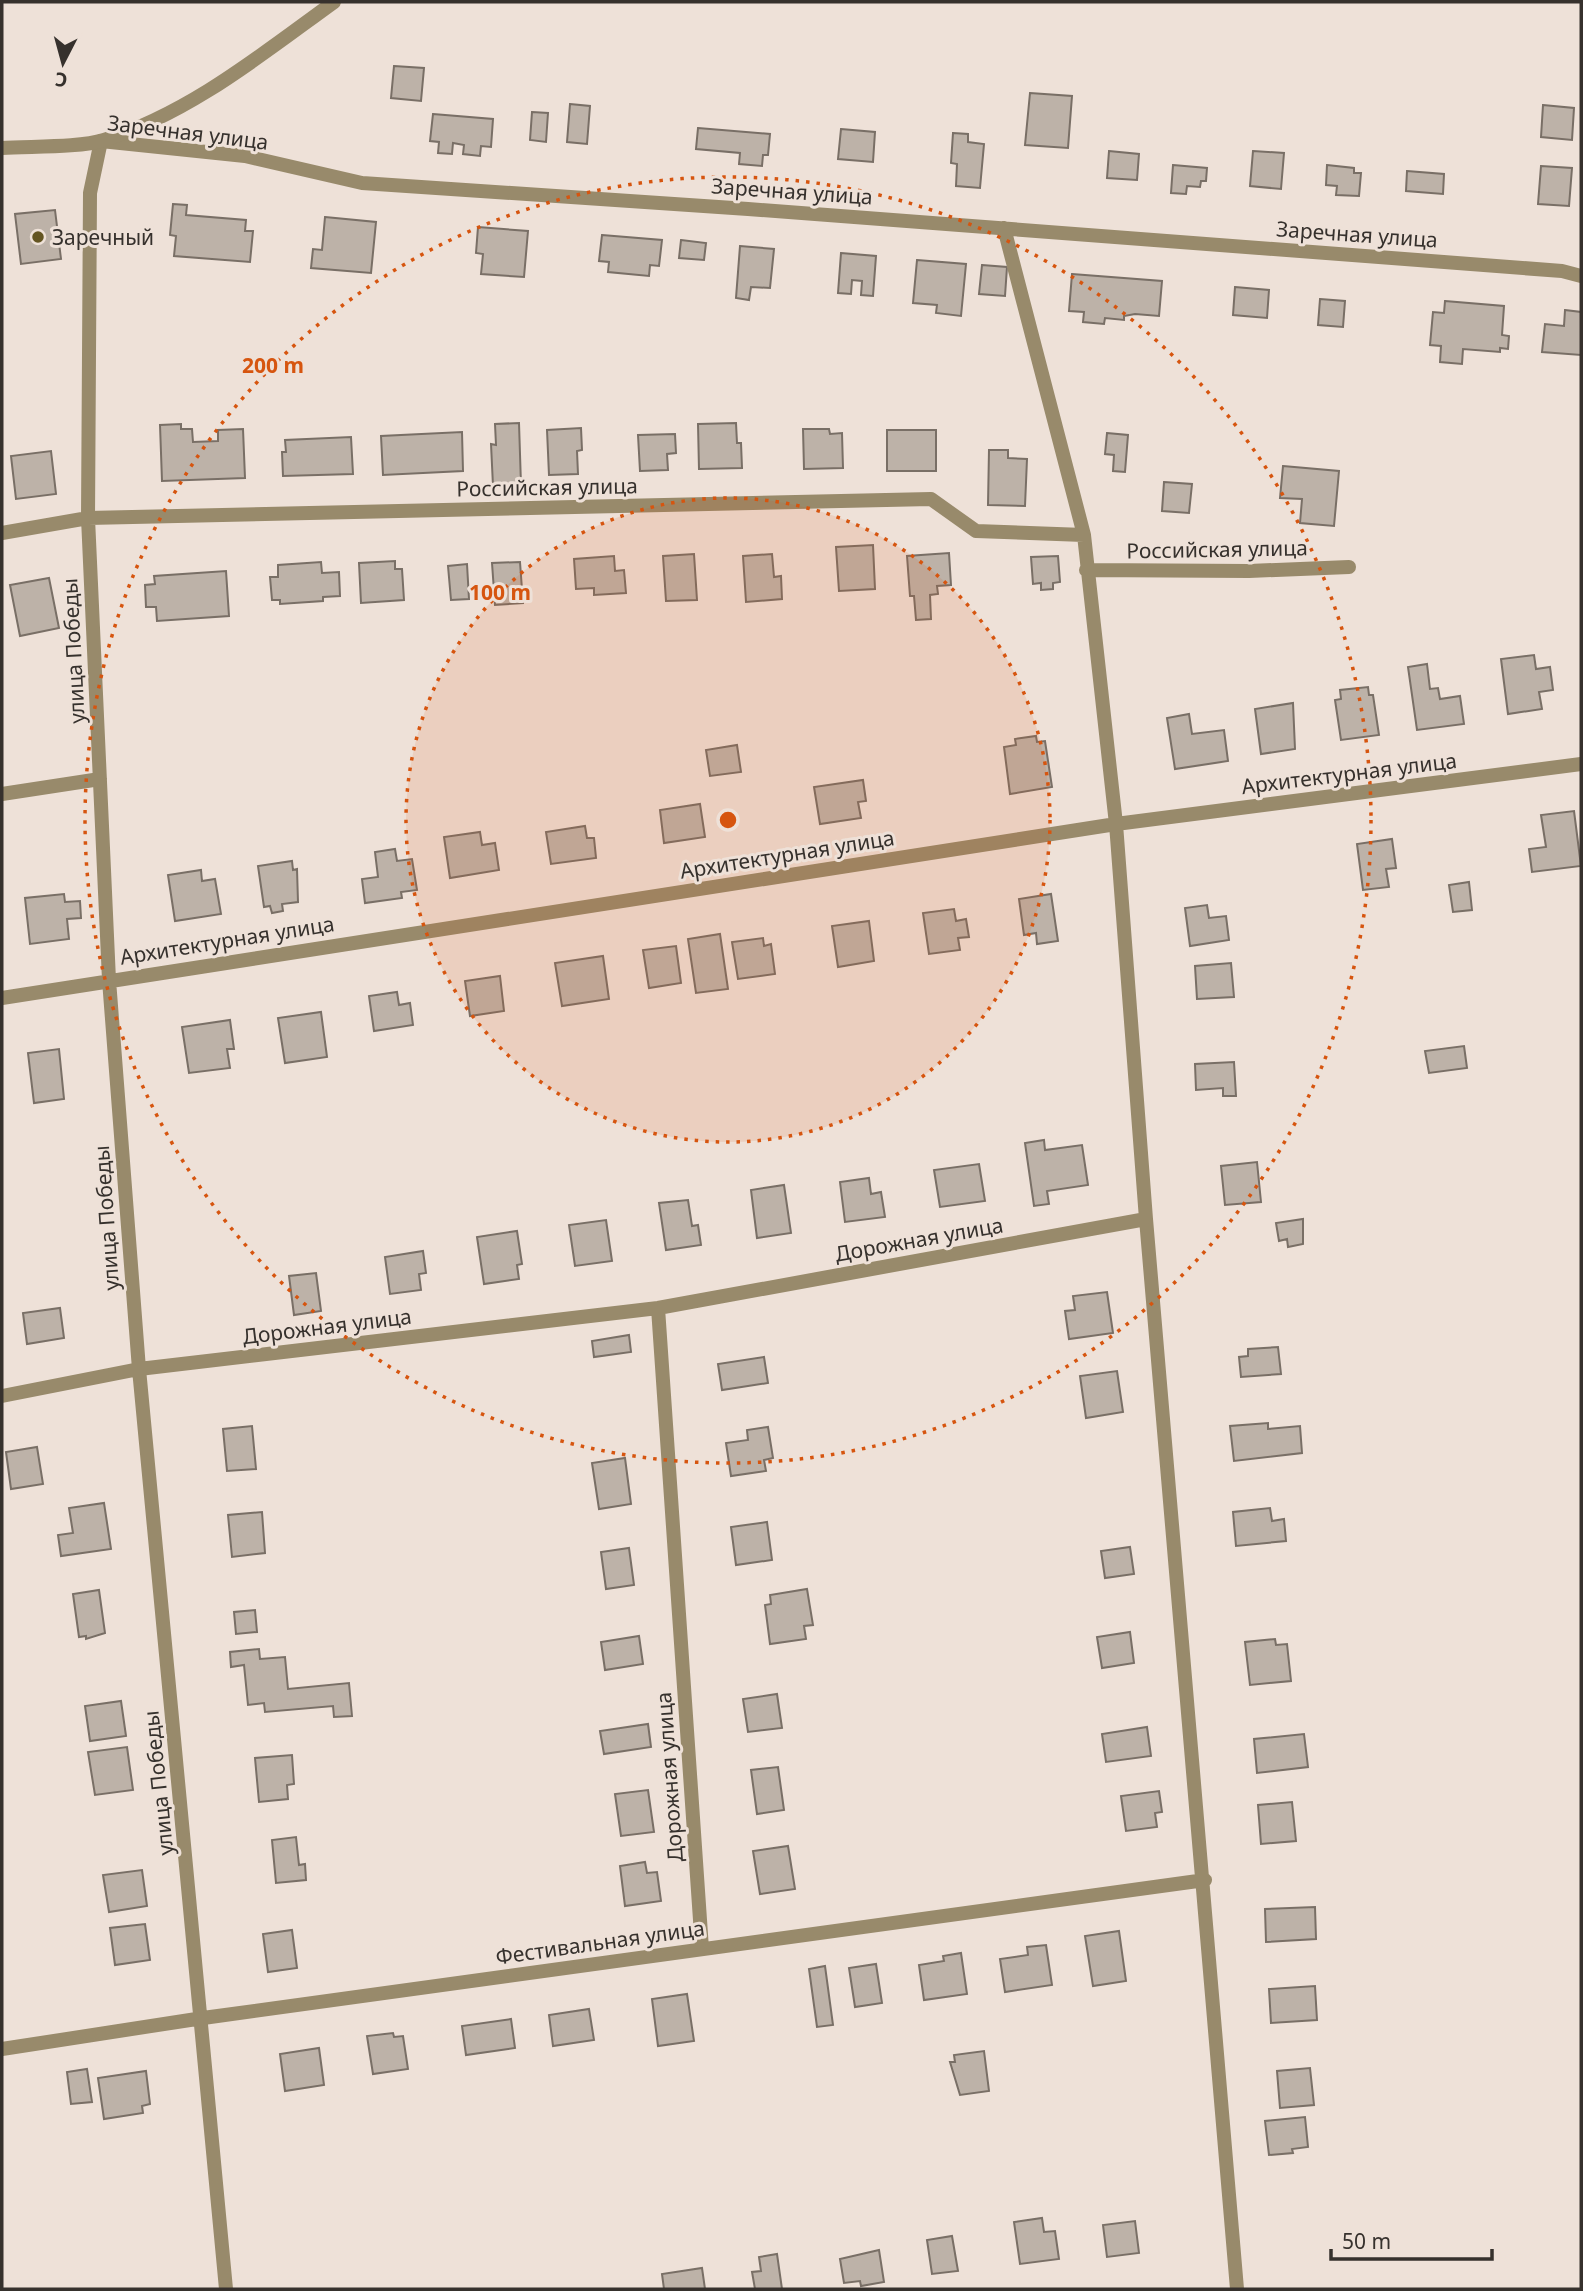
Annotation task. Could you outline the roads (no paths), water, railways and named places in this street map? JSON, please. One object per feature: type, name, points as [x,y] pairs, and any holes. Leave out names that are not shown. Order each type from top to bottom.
[{"type":"street","points":[[101,141],[149,122],[213,89],[334,2]]},
{"type":"street","name":"Заречная улица","points":[[2,148],[101,141],[245,156],[362,184],[1004,228],[1562,271],[1581,276]]},
{"type":"street","name":"улица Победы","points":[[101,141],[90,193],[88,518],[109,980],[139,1369],[203,2018],[226,2289]]},
{"type":"street","points":[[1004,228],[1084,535],[1116,824],[1146,1219],[1205,1880],[1237,2289]]},
{"type":"street","name":"Российская улица","points":[[2,533],[88,518],[931,499],[976,531],[1084,535]]},
{"type":"street","name":"Российская улица","points":[[1086,570],[1249,571],[1349,567]]},
{"type":"street","name":"Архитектурная улица","points":[[2,998],[1116,824],[1581,764]]},
{"type":"street","points":[[2,794],[100,779]]},
{"type":"street","name":"Дорожная улица","points":[[2,1396],[139,1369],[658,1308],[1146,1219]]},
{"type":"street","name":"Дорожная улица","points":[[658,1308],[702,1949]]},
{"type":"street","name":"Фестивальная улица","points":[[2,2049],[203,2018],[1205,1880]]},
{"type":"place","name":"Заречный","points":[[38,237]]}]
